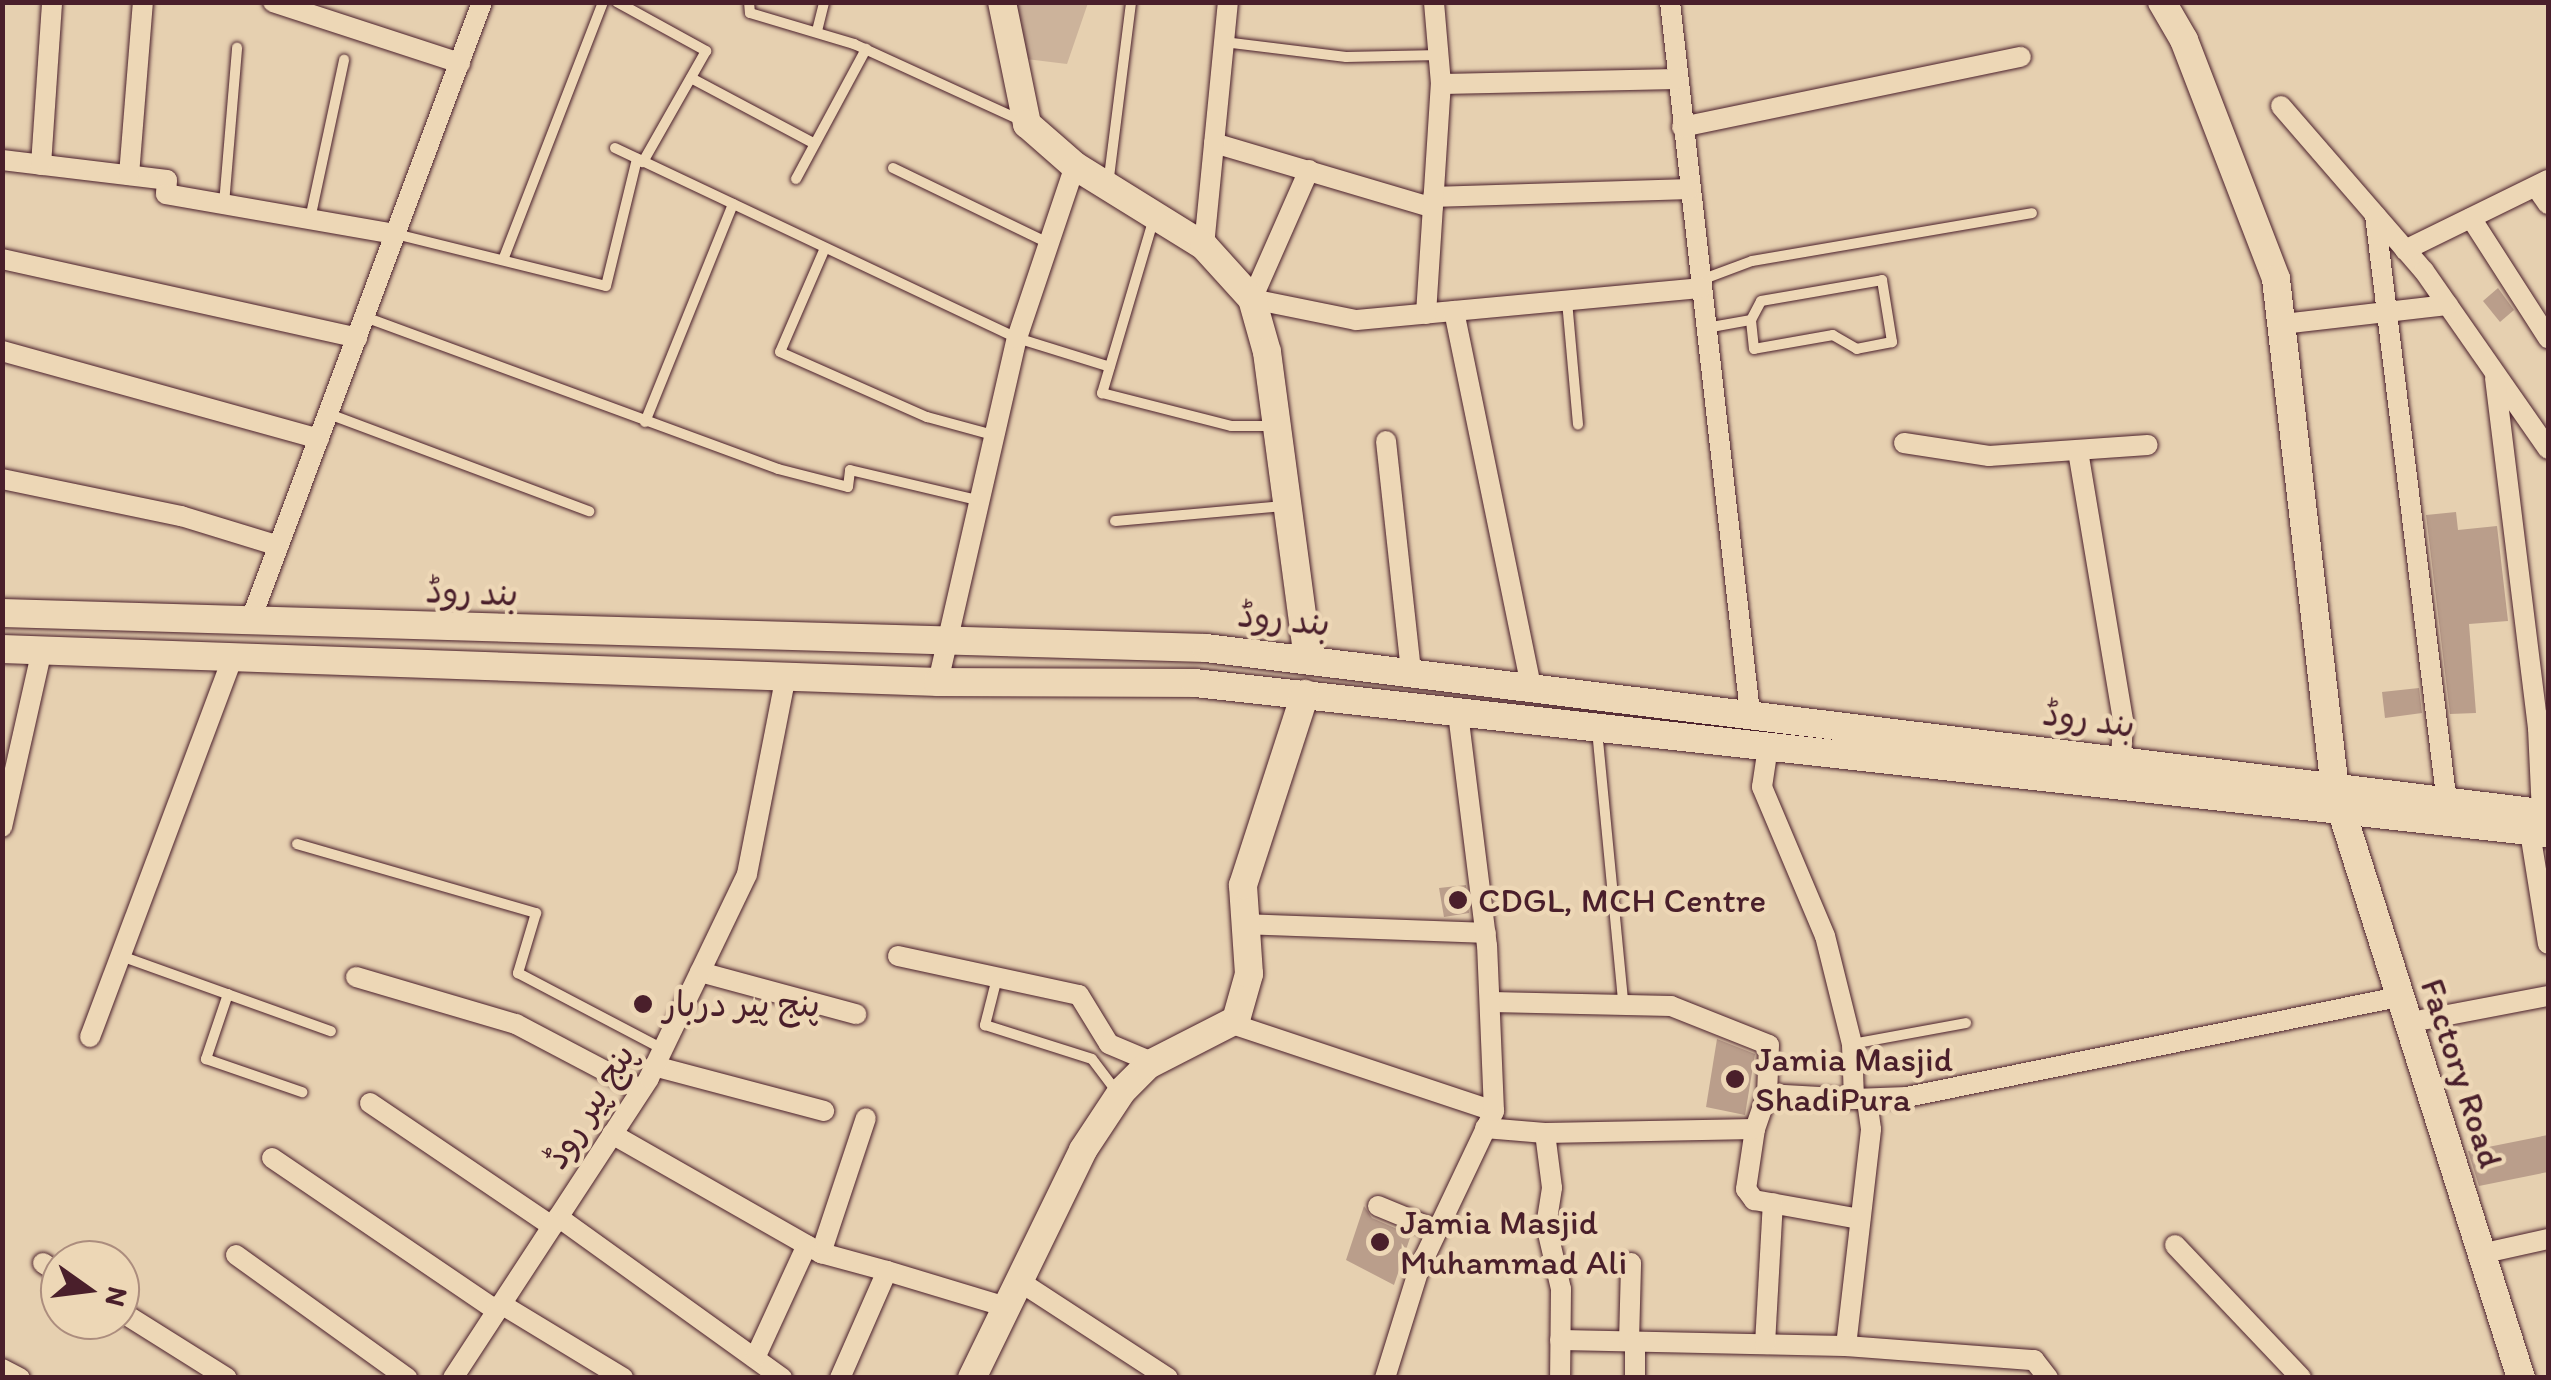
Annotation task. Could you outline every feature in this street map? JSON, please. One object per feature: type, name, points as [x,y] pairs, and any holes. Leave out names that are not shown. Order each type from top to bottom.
[{"type":"main road","points":[[1002,2],[1027,124],[1108,189],[1204,246],[1252,300],[1278,426],[1308,658]]},
{"type":"main road","name":"Factory Road","points":[[2162,2],[2184,40],[2269,260],[2283,324],[2338,803],[2521,1378]]},
{"type":"main road","name":"بند روڈ","points":[[2,613],[941,646],[1206,648],[2122,761],[2338,803],[2447,804],[2542,823]]},
{"type":"main road","name":"بند روڈ","points":[[2,649],[938,682],[1137,681],[1304,694],[1597,729],[2542,823]]},
{"type":"main road","points":[[972,1378],[1083,1150],[1119,1095],[1154,1062],[1232,1024],[1249,974],[1243,885],[1304,694]]},
{"type":"street","points":[[42,165],[52,2]]},
{"type":"street","points":[[129,176],[143,2]]},
{"type":"street","points":[[272,2],[460,64]]},
{"type":"street","points":[[250,622],[482,2]]},
{"type":"street","points":[[1204,246],[1228,2]]},
{"type":"street","points":[[1426,314],[1441,84],[1434,2]]},
{"type":"street","points":[[1670,2],[1750,713]]},
{"type":"street","points":[[1682,127],[2021,57]]},
{"type":"street","points":[[1441,84],[1678,79]]},
{"type":"street","points":[[2280,106],[2406,250],[2548,449]]},
{"type":"street","points":[[1214,144],[1433,203],[1689,189]]},
{"type":"street","points":[[2,160],[167,180],[166,194],[396,234]]},
{"type":"street","points":[[938,682],[941,646],[1017,338],[1046,242],[1075,166]]},
{"type":"street","points":[[1309,170],[1252,300],[1356,320],[1567,301],[1700,284]]},
{"type":"street","points":[[2406,250],[2471,218],[2544,190]]},
{"type":"street","points":[[2375,215],[2447,804]]},
{"type":"street","points":[[2471,218],[2548,338]]},
{"type":"street","points":[[2,259],[357,338]]},
{"type":"street","points":[[2283,324],[2448,306]]},
{"type":"street","points":[[1454,312],[1531,686]]},
{"type":"street","points":[[2,351],[319,439]]},
{"type":"street","points":[[2494,372],[2543,724],[2542,823],[2548,944]]},
{"type":"street","points":[[1386,441],[1410,671]]},
{"type":"street","points":[[1904,443],[1988,456],[2148,445]]},
{"type":"street","points":[[2078,451],[2123,721],[2122,761]]},
{"type":"street","points":[[2,479],[181,516],[278,546]]},
{"type":"street","points":[[2,827],[42,650]]},
{"type":"street","points":[[90,1037],[233,656]]},
{"type":"street","name":"پنج پیر روڈ","points":[[453,1378],[641,1090],[700,972],[746,874],[786,676]]},
{"type":"street","points":[[1385,1378],[1436,1230],[1490,1119],[1491,1002],[1486,933],[1458,712]]},
{"type":"street","points":[[1768,746],[1762,787],[1809,883],[1852,1044],[1860,1099],[1860,1219],[1846,1346]]},
{"type":"street","points":[[1244,924],[1486,933]]},
{"type":"street","points":[[898,956],[1079,995],[1109,1044],[1154,1062]]},
{"type":"street","points":[[700,972],[856,1014]]},
{"type":"street","points":[[356,977],[516,1024],[641,1090]]},
{"type":"street","points":[[1766,1094],[1907,1097],[2402,1010],[2548,996]]},
{"type":"street","points":[[1491,1002],[1623,1000],[1671,1006],[1770,1045],[1766,1094],[1755,1129],[1746,1189],[1754,1200],[1860,1219]]},
{"type":"street","points":[[1232,1024],[1490,1119],[1545,1133],[1755,1129]]},
{"type":"street","points":[[658,1058],[824,1110]]},
{"type":"street","points":[[370,1103],[555,1221],[782,1378]]},
{"type":"street","points":[[756,1358],[814,1249],[866,1118]]},
{"type":"street","points":[[1545,1133],[1560,1378]]},
{"type":"street","points":[[612,1134],[814,1249],[887,1272],[1012,1294],[1168,1378]]},
{"type":"street","points":[[272,1158],[499,1307],[623,1378]]},
{"type":"street","points":[[1766,1344],[1772,1203]]},
{"type":"street","points":[[1378,1206],[1436,1230]]},
{"type":"street","points":[[2480,1254],[2548,1239]]},
{"type":"street","points":[[2175,1245],[2302,1378]]},
{"type":"street","points":[[236,1255],[407,1378]]},
{"type":"street","points":[[1632,1264],[1635,1378]]},
{"type":"street","points":[[840,1378],[887,1272]]},
{"type":"street","points":[[140,1324],[226,1378]]},
{"type":"street","points":[[1560,1340],[1846,1346],[2034,1360],[2048,1378]]},
{"type":"street","points":[[2,1370],[20,1378]]},
{"type":"lane","points":[[503,260],[604,2]]},
{"type":"lane","points":[[396,234],[606,286],[640,160],[706,51],[617,2]]},
{"type":"lane","points":[[749,2],[750,13],[866,49],[1027,124]]},
{"type":"lane","points":[[817,32],[824,2]]},
{"type":"lane","points":[[1108,189],[1131,2]]},
{"type":"lane","points":[[1224,42],[1346,58],[1441,55]]},
{"type":"lane","points":[[224,204],[237,48]]},
{"type":"lane","points":[[796,179],[866,49]]},
{"type":"lane","points":[[310,219],[344,60]]},
{"type":"lane","points":[[690,78],[815,144]]},
{"type":"lane","points":[[615,148],[1017,338],[1110,367]]},
{"type":"lane","points":[[893,168],[1046,242]]},
{"type":"lane","points":[[645,422],[733,204]]},
{"type":"lane","points":[[1700,284],[1752,261],[2032,212]]},
{"type":"lane","points":[[1154,217],[1102,393],[1231,426],[1278,426]]},
{"type":"lane","points":[[825,248],[780,352],[927,416],[993,435]]},
{"type":"lane","points":[[1882,280],[1892,342],[1857,349],[1833,335],[1754,348],[1751,320],[1761,300],[1882,280]]},
{"type":"lane","points":[[1567,301],[1578,425]]},
{"type":"lane","points":[[365,317],[645,422],[848,487],[850,470],[977,500]]},
{"type":"lane","points":[[1705,328],[1751,320]]},
{"type":"lane","points":[[328,414],[589,510]]},
{"type":"lane","points":[[1115,521],[1290,506]]},
{"type":"lane","points":[[1597,729],[1623,1000]]},
{"type":"lane","points":[[297,844],[536,913],[518,973],[658,1058]]},
{"type":"lane","points":[[120,956],[331,1031]]},
{"type":"lane","points":[[998,977],[984,1025],[1092,1058],[1119,1095]]},
{"type":"lane","points":[[228,994],[206,1059],[302,1092]]},
{"type":"lane","points":[[1852,1044],[1966,1023]]},
{"type":"shaded area","points":[[1002,3],[1088,3],[1067,64],[1010,57]]},
{"type":"building","points":[[2498,288],[2514,310],[2500,322],[2483,301]]},
{"type":"building","points":[[2456,512],[2458,530],[2497,526],[2508,621],[2469,624],[2476,713],[2450,714],[2426,515]]},
{"type":"building","points":[[2419,688],[2422,713],[2385,718],[2382,692]]},
{"type":"building","name":"CDGL, MCH Centre","points":[[1466,885],[1469,913],[1444,917],[1439,888]]},
{"type":"building","name":"Jamia Masjid ShadiPura","points":[[1717,1039],[1755,1054],[1745,1115],[1706,1107]]},
{"type":"building","points":[[2548,1135],[2548,1172],[2479,1186],[2468,1151]]},
{"type":"building","name":"Jamia Masjid Muhammad Ali","points":[[1364,1206],[1372,1218],[1411,1235],[1394,1285],[1346,1260]]},
{"type":"place","name":"CDGL, MCH Centre","points":[[1458,900]]},
{"type":"place","name":"پنج پیر دربار","points":[[643,1004]]},
{"type":"place","name":"Jamia Masjid ShadiPura","points":[[1735,1079]]},
{"type":"place","name":"Jamia Masjid Muhammad Ali","points":[[1380,1242]]}]
